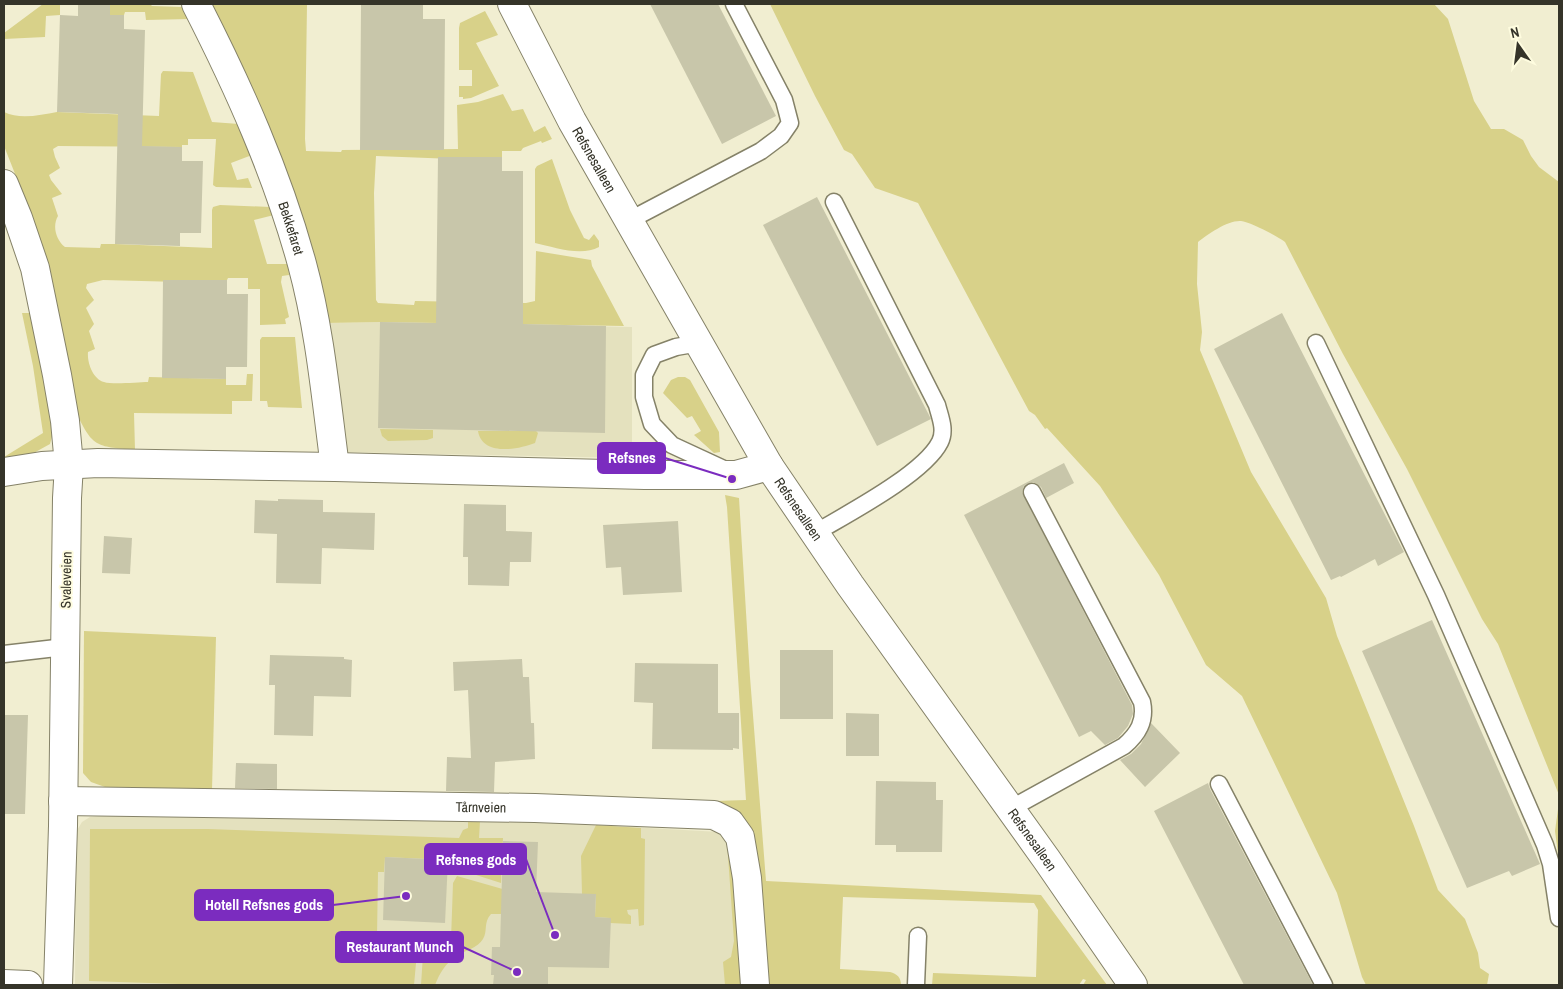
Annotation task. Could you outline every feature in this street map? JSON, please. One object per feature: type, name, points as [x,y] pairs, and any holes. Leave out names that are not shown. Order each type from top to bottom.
[{"type":"street","name":"Bekkefaret","points":[[196,4],[226,62],[252,120],[283,201],[302,266],[317,331],[335,467]]},
{"type":"street","name":"Refsnesalleen","points":[[512,4],[572,121],[769,466],[850,585],[1010,808],[1133,985]]},
{"type":"street","name":"Svaleveien","points":[[4,184],[35,268],[65,421],[69,465],[58,985]]},
{"type":"street","points":[[4,472],[42,466],[98,463],[645,475],[736,475],[769,466]]},
{"type":"street","name":"Tårnveien","points":[[63,801],[542,809],[714,815],[730,823],[740,837],[747,878],[755,985]]},
{"type":"street","points":[[4,984],[28,985]]},
{"type":"lane","points":[[628,221],[760,151],[781,136],[790,123],[784,100],[734,4]]},
{"type":"lane","points":[[815,533],[894,486],[926,461],[940,442],[943,426],[937,405],[834,202]]},
{"type":"lane","points":[[699,343],[676,347],[654,355],[644,375],[644,397],[652,424],[672,445],[736,475]]},
{"type":"lane","points":[[1316,343],[1436,595],[1545,845],[1552,864],[1559,918]]},
{"type":"lane","points":[[1010,808],[1124,746],[1138,731],[1142,723],[1144,711],[1142,702],[1032,492]]},
{"type":"lane","points":[[4,654],[66,647]]},
{"type":"lane","points":[[1219,784],[1324,985]]},
{"type":"lane","points":[[916,985],[918,936]]},
{"type":"shaded area","points":[[43,4],[60,4],[60,15],[46,16],[45,37],[4,39],[4,33]]},
{"type":"shaded area","points":[[110,4],[150,4],[152,6],[182,7],[190,19],[146,20],[145,12],[125,12],[124,15],[110,15]]},
{"type":"shaded area","points":[[211,4],[423,4],[307,5],[306,151],[458,149],[457,105],[478,102],[503,94],[512,111],[523,109],[534,132],[545,126],[552,139],[542,143],[541,141],[523,148],[521,151],[502,151],[502,157],[455,157],[454,159],[376,156],[374,193],[376,300],[378,303],[414,305],[415,301],[526,303],[535,301],[536,251],[591,260],[592,266],[624,326],[380,322],[325,323],[287,176],[260,105]]},
{"type":"shaded area","points":[[770,4],[1434,4],[1448,19],[1474,101],[1491,129],[1504,129],[1523,140],[1539,167],[1559,182],[1559,795],[1498,644],[1482,619],[1407,469],[1343,354],[1285,242],[1245,222],[1236,221],[1224,225],[1198,242],[1197,284],[1202,332],[1200,350],[1251,472],[1326,598],[1337,636],[1438,890],[1465,919],[1478,953],[1480,968],[1489,974],[1487,985],[1366,985],[1337,893],[1242,696],[1206,665],[1159,575],[1100,486],[1047,428],[1045,429],[1035,415],[1029,411],[918,203],[875,188],[852,154],[844,150]]},
{"type":"shaded area","points":[[485,11],[498,35],[476,43],[499,86],[471,98],[463,99],[463,97],[459,97],[459,86],[472,86],[472,70],[459,70],[460,23]]},
{"type":"shaded area","points":[[163,71],[193,72],[212,122],[239,124],[252,155],[231,163],[237,180],[248,178],[252,188],[216,187],[213,185],[216,139],[188,139],[188,145],[182,145],[182,147],[58,146],[53,149],[60,168],[49,175],[62,194],[52,198],[58,216],[55,224],[57,237],[65,247],[100,248],[101,244],[115,244],[212,248],[213,207],[220,205],[270,207],[274,215],[254,220],[267,264],[288,264],[289,275],[282,276],[281,282],[289,317],[285,319],[286,324],[260,325],[260,289],[248,289],[248,278],[180,280],[180,282],[103,280],[87,284],[86,288],[94,300],[86,308],[94,324],[89,331],[95,349],[88,352],[89,361],[94,374],[100,380],[108,383],[119,383],[148,382],[149,377],[226,379],[226,385],[246,385],[247,374],[253,374],[252,401],[232,401],[232,414],[134,413],[135,450],[103,446],[97,443],[86,432],[75,410],[42,250],[25,199],[4,146],[4,112],[17,116],[57,112],[159,116],[161,74]]},
{"type":"shaded area","points":[[552,159],[570,210],[584,238],[589,240],[594,234],[599,241],[599,247],[592,250],[576,251],[535,243],[535,169],[537,166]]},
{"type":"shaded area","points":[[22,313],[32,313],[54,429],[50,444],[30,455],[4,457],[43,433],[33,366]]},
{"type":"shaded area","points":[[380,322],[632,327],[632,458],[341,452],[325,323]]},
{"type":"shaded area","points":[[262,337],[295,337],[302,408],[268,407],[267,401],[260,401],[260,340]]},
{"type":"shaded area","points":[[685,377],[690,380],[719,432],[720,452],[714,453],[694,435],[701,431],[692,416],[687,418],[663,393],[671,380]]},
{"type":"shaded area","points":[[380,429],[433,430],[433,438],[427,440],[388,441],[382,436]]},
{"type":"shaded area","points":[[478,431],[536,431],[538,433],[535,443],[519,448],[501,449],[493,448],[486,444],[481,439]]},
{"type":"shaded area","points":[[725,495],[739,498],[750,677],[766,881],[1041,895],[1107,985],[1083,985],[1086,980],[1083,979],[1079,985],[932,985],[933,973],[1036,977],[1038,910],[1034,903],[843,897],[840,969],[890,972],[898,976],[901,985],[766,985],[759,895],[715,801],[746,800]]},
{"type":"shaded area","points":[[84,631],[216,637],[212,790],[105,787],[91,782],[83,773]]},
{"type":"shaded area","points":[[1559,802],[1559,861],[1555,831]]},
{"type":"shaded area","points":[[108,815],[539,822],[720,832],[730,839],[743,985],[75,985],[76,832],[82,822],[90,817]]},
{"type":"shaded area","points":[[468,821],[480,821],[479,838],[503,838],[501,883],[448,866],[448,860],[385,857],[384,872],[378,872],[377,937],[416,939],[418,941],[414,985],[210,985],[89,981],[90,829],[208,829],[459,838],[463,830],[468,828]]},
{"type":"shaded area","points":[[596,825],[641,828],[641,838],[645,839],[644,925],[639,926],[638,909],[627,910],[631,916],[631,924],[610,923],[610,918],[595,917],[596,894],[582,894],[581,856]]},
{"type":"shaded area","points":[[730,839],[743,985],[725,985],[723,962],[731,957],[734,941],[727,842]]},
{"type":"shaded area","points":[[457,876],[506,890],[513,914],[491,914],[481,942],[452,959],[443,969],[435,985],[421,985],[424,940],[451,940],[453,883]]},
{"type":"building","points":[[78,4],[110,4],[110,15],[124,15],[124,29],[145,30],[142,146],[182,147],[182,161],[203,161],[201,233],[180,233],[180,246],[115,244],[118,114],[57,112],[60,15],[78,16]]},
{"type":"building","points":[[361,4],[423,5],[423,19],[445,19],[444,150],[360,150]]},
{"type":"building","points":[[650,4],[718,4],[776,116],[722,144]]},
{"type":"building","points":[[438,157],[502,157],[502,171],[523,171],[523,324],[606,326],[605,433],[378,428],[380,322],[436,323]]},
{"type":"building","points":[[817,197],[931,419],[877,446],[763,225]]},
{"type":"building","points":[[163,280],[227,280],[227,294],[248,294],[247,367],[226,367],[226,379],[162,378]]},
{"type":"building","points":[[1282,313],[1404,552],[1378,566],[1375,559],[1341,577],[1331,580],[1214,349]]},
{"type":"building","points":[[1064,463],[1074,483],[1046,498],[1041,487],[1033,482],[1024,486],[1022,492],[1132,705],[1133,714],[1128,726],[1118,738],[1105,745],[1091,731],[1079,737],[964,515]]},
{"type":"building","points":[[278,499],[323,500],[323,512],[375,513],[374,550],[322,548],[321,584],[276,583],[277,534],[254,533],[255,500],[278,501]]},
{"type":"building","points":[[464,504],[506,505],[506,531],[532,532],[531,562],[510,562],[509,586],[468,585],[468,557],[463,557]]},
{"type":"building","points":[[678,521],[682,592],[623,595],[621,567],[606,568],[603,525]]},
{"type":"building","points":[[104,536],[132,538],[130,574],[102,573]]},
{"type":"building","points":[[1432,620],[1540,864],[1512,876],[1509,871],[1467,888],[1362,651]]},
{"type":"building","points":[[780,650],[833,650],[833,719],[780,719]]},
{"type":"building","points":[[270,655],[344,657],[344,659],[352,660],[351,697],[314,696],[313,736],[274,735],[275,685],[269,685]]},
{"type":"building","points":[[522,659],[523,677],[529,677],[531,723],[534,723],[535,759],[495,762],[494,792],[446,791],[447,757],[471,758],[468,690],[454,691],[453,662]]},
{"type":"building","points":[[635,663],[718,664],[718,713],[739,713],[739,749],[652,749],[653,703],[634,702]]},
{"type":"building","points":[[846,713],[879,714],[879,756],[846,756]]},
{"type":"building","points":[[4,715],[28,715],[25,814],[4,814]]},
{"type":"building","points":[[1151,723],[1180,753],[1145,787],[1120,760],[1131,754],[1141,744]]},
{"type":"building","points":[[236,763],[277,764],[277,789],[235,788]]},
{"type":"building","points":[[876,781],[936,782],[936,800],[943,800],[942,852],[896,852],[896,845],[875,845]]},
{"type":"building","points":[[1208,783],[1313,985],[1244,985],[1154,811]]},
{"type":"building","points":[[503,841],[538,842],[536,892],[596,894],[595,917],[611,918],[609,968],[548,967],[548,985],[493,985],[494,975],[491,975],[492,947],[500,947]]},
{"type":"building","points":[[385,857],[448,860],[445,923],[383,920]]},
{"type":"place","name":"Refsnes","points":[[732,479]]},
{"type":"place","name":"Hotell Refsnes gods","points":[[406,896]]},
{"type":"place","name":"Refsnes gods","points":[[555,935]]},
{"type":"place","name":"Restaurant Munch","points":[[517,972]]}]
